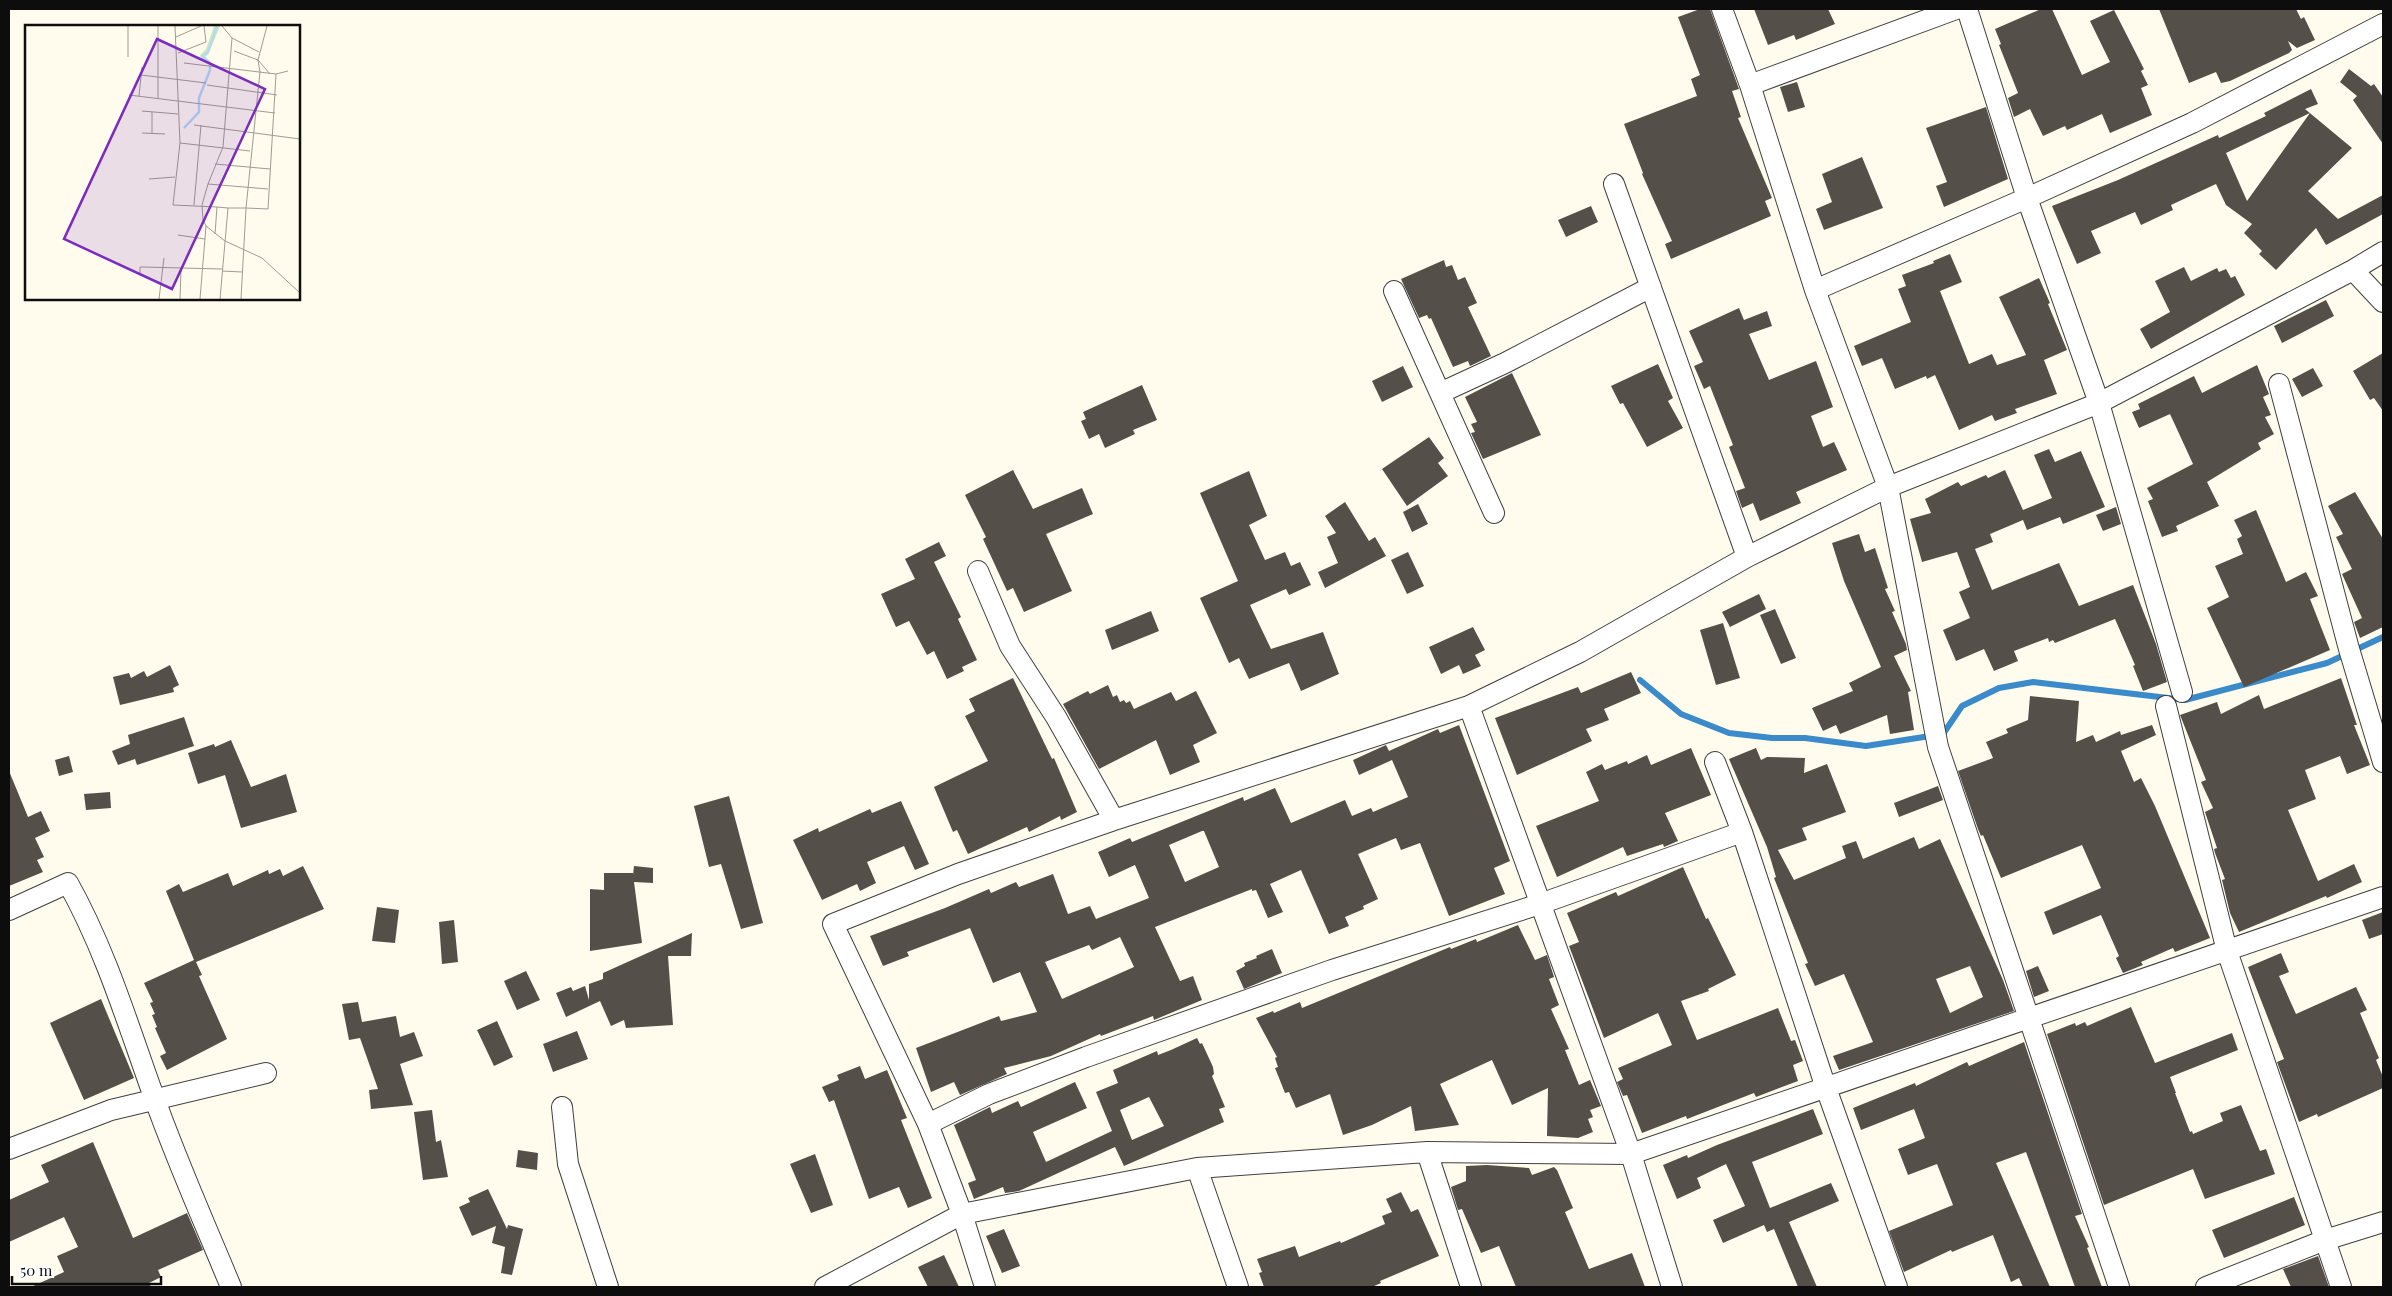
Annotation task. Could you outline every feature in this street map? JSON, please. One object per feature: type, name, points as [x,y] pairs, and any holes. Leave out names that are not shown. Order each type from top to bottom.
[{"type":"street","points":[[1722,9],[1750,85],[1815,290],[1888,487],[1938,747],[2119,1287]]},
{"type":"street","points":[[1750,85],[1956,9]]},
{"type":"street","points":[[1967,9],[2028,198],[2099,402],[2182,692]]},
{"type":"street","points":[[1815,290],[2028,198],[2192,123],[2383,24]]},
{"type":"street","points":[[1614,184],[1747,557]]},
{"type":"street","points":[[985,1287],[962,1214],[928,1124],[833,924],[958,874],[1114,820],[1469,706],[1580,652],[1747,557],[1888,487],[2099,402],[2353,270],[2383,252]]},
{"type":"street","points":[[2353,270],[2383,302]]},
{"type":"street","points":[[1440,393],[1505,364],[1651,287]]},
{"type":"street","points":[[1394,291],[1494,513]]},
{"type":"street","points":[[2279,384],[2351,654],[2383,762]]},
{"type":"street","points":[[978,571],[1010,646],[1056,717],[1114,820]]},
{"type":"street","points":[[1469,706],[1631,1154],[1672,1287]]},
{"type":"street","points":[[2166,706],[2227,951],[2341,1287]]},
{"type":"street","points":[[1715,762],[1742,832],[1826,1088],[1897,1287]]},
{"type":"street","points":[[928,1124],[989,1094],[1086,1057],[1332,970],[1540,904],[1742,832]]},
{"type":"street","points":[[9,910],[68,883],[86,916],[122,1004],[154,1098],[231,1287]]},
{"type":"street","points":[[825,1287],[962,1214],[1198,1168],[1427,1152],[1631,1154],[2383,897]]},
{"type":"street","points":[[9,1149],[111,1110],[154,1098],[266,1073]]},
{"type":"street","points":[[562,1107],[568,1164],[608,1287]]},
{"type":"street","points":[[1427,1152],[1471,1287]]},
{"type":"street","points":[[1198,1168],[1238,1287]]},
{"type":"street","points":[[2206,1287],[2324,1240],[2383,1222]]},
{"type":"building","points":[[1700,9],[1710,9],[1739,89],[1732,91],[1741,117],[1738,118],[1772,198],[1765,201],[1771,216],[1671,259],[1665,244],[1672,241],[1642,174],[1624,124],[1697,96],[1691,79],[1700,75],[1678,17]]},
{"type":"building","points":[[1754,9],[1828,9],[1835,24],[1796,40],[1794,35],[1768,45]]},
{"type":"building","points":[[2041,9],[2052,9],[2082,75],[2110,62],[2090,21],[2114,10],[2144,69],[2141,71],[2148,85],[2141,88],[2152,115],[2110,133],[2102,114],[2067,130],[2065,126],[2043,136],[2030,109],[2014,117],[2008,98],[2018,93],[1999,45],[2001,44],[1995,29]]},
{"type":"building","points":[[2159,9],[2296,9],[2301,19],[2304,17],[2315,40],[2297,48],[2288,41],[2292,50],[2289,53],[2230,81],[2221,83],[2216,72],[2189,83]]},
{"type":"building","points":[[2349,69],[2371,86],[2374,84],[2383,97],[2383,144],[2353,100],[2357,96],[2340,82]]},
{"type":"building","points":[[1797,82],[1805,107],[1788,112],[1780,87]]},
{"type":"building","points":[[2311,89],[2318,104],[2305,109],[2310,113],[2352,148],[2308,191],[2338,219],[2383,195],[2383,214],[2326,245],[2316,228],[2276,270],[2259,254],[2262,251],[2244,233],[2252,224],[2226,205],[2216,184],[2171,205],[2173,210],[2141,225],[2135,212],[2091,231],[2101,253],[2077,264],[2052,206],[2118,180],[2218,135],[2219,138],[2266,116],[2264,113]],"holes":[[[2310,113],[2247,201],[2226,153]]]},
{"type":"building","points":[[1986,107],[2008,179],[1944,207],[1936,186],[1947,182],[1926,128]]},
{"type":"building","points":[[1862,157],[1883,208],[1824,230],[1816,209],[1832,202],[1822,174]]},
{"type":"building","points":[[1591,206],[1598,222],[1566,237],[1558,220]]},
{"type":"building","points":[[1950,254],[1962,282],[1940,291],[1969,364],[1992,354],[1997,365],[2026,355],[1999,297],[2039,278],[2067,350],[2044,360],[2057,394],[2015,409],[2017,413],[1995,421],[1992,415],[1959,430],[1935,375],[1927,379],[1926,376],[1895,389],[1882,358],[1862,366],[1854,346],[1911,322],[1898,289],[1906,286],[1902,275],[1934,263],[1933,261]]},
{"type":"building","points":[[1444,260],[1446,267],[1452,265],[1458,280],[1465,277],[1477,303],[1468,307],[1491,356],[1470,366],[1468,361],[1453,367],[1431,318],[1429,319],[1427,315],[1419,318],[1401,279]]},
{"type":"building","points":[[2184,267],[2191,281],[2217,268],[2219,272],[2226,269],[2231,278],[2235,276],[2245,295],[2151,349],[2140,329],[2170,312],[2155,281]]},
{"type":"building","points":[[2326,300],[2334,316],[2282,343],[2274,326]]},
{"type":"building","points":[[1739,308],[1744,320],[1767,311],[1772,326],[1749,334],[1769,380],[1816,361],[1833,407],[1811,416],[1823,447],[1834,442],[1847,470],[1796,492],[1801,503],[1760,521],[1753,503],[1742,508],[1736,491],[1745,488],[1729,447],[1733,445],[1710,386],[1704,389],[1694,366],[1703,362],[1689,331]]},
{"type":"building","points":[[2383,353],[2383,411],[2374,398],[2370,400],[2353,371]]},
{"type":"building","points":[[1658,364],[1673,398],[1668,401],[1683,428],[1647,447],[1623,403],[1620,404],[1611,386]]},
{"type":"building","points":[[2257,365],[2269,394],[2263,397],[2271,415],[2265,417],[2274,434],[2258,443],[2261,449],[2207,482],[2219,506],[2176,526],[2178,531],[2162,537],[2148,501],[2153,499],[2147,488],[2193,464],[2170,414],[2139,428],[2132,412],[2140,409],[2138,404],[2194,376],[2202,393]]},
{"type":"building","points":[[1403,366],[1413,387],[1382,402],[1372,381]]},
{"type":"building","points":[[2313,368],[2323,386],[2302,397],[2292,379]]},
{"type":"building","points":[[1512,373],[1541,435],[1483,459],[1471,433],[1475,432],[1471,424],[1477,422],[1465,397]]},
{"type":"building","points":[[1142,385],[1157,420],[1133,430],[1135,434],[1105,448],[1099,434],[1089,439],[1081,421],[1086,419],[1083,412]]},
{"type":"building","points":[[1429,437],[1444,458],[1438,463],[1448,476],[1407,506],[1382,469]]},
{"type":"building","points":[[2049,449],[2055,462],[2081,451],[2105,507],[2063,524],[2060,517],[2027,530],[2023,520],[1990,534],[1993,542],[1975,549],[1992,590],[2059,563],[2079,606],[2133,585],[2156,644],[2167,682],[2143,691],[2133,666],[2135,665],[2115,619],[2055,643],[2053,640],[2049,642],[2048,638],[2014,651],[2018,661],[1994,671],[1984,649],[1956,661],[1943,630],[1970,618],[1959,592],[1970,587],[1957,552],[1922,562],[1910,519],[1931,513],[1925,499],[1958,482],[1961,486],[1986,475],[1988,478],[2005,470],[2023,510],[2052,498],[2034,455]]},
{"type":"building","points":[[1013,470],[1033,509],[1082,488],[1093,514],[1046,534],[1072,591],[1024,612],[1013,588],[1007,591],[983,539],[986,537],[965,495]]},
{"type":"building","points":[[1249,471],[1267,516],[1249,525],[1265,560],[1285,552],[1291,566],[1300,562],[1311,585],[1289,595],[1286,589],[1250,605],[1271,649],[1323,632],[1339,674],[1301,691],[1289,663],[1249,679],[1239,658],[1229,663],[1200,598],[1238,581],[1200,493]]},
{"type":"building","points":[[2355,492],[2383,539],[2383,627],[2360,638],[2354,622],[2362,618],[2342,574],[2352,569],[2336,537],[2343,534],[2328,506]]},
{"type":"building","points":[[1345,502],[1369,541],[1375,537],[1386,556],[1325,588],[1318,572],[1338,563],[1327,537],[1336,533],[1325,516]]},
{"type":"building","points":[[1418,504],[1428,524],[1412,532],[1403,512]]},
{"type":"building","points":[[2116,507],[2121,524],[2103,531],[2096,515]]},
{"type":"building","points":[[2256,510],[2286,582],[2306,572],[2318,596],[2310,599],[2330,650],[2244,687],[2207,608],[2229,597],[2215,566],[2243,554],[2237,539],[2242,536],[2234,520]]},
{"type":"building","points":[[1859,534],[1865,552],[1875,548],[1888,588],[1885,589],[1895,611],[1892,612],[1906,644],[1907,650],[1894,656],[1911,691],[1908,692],[1914,730],[1890,734],[1887,715],[1840,734],[1836,725],[1823,731],[1812,708],[1853,691],[1849,683],[1881,667],[1844,581],[1832,543]]},
{"type":"building","points":[[939,542],[946,556],[934,562],[961,617],[958,619],[977,660],[962,667],[964,671],[947,679],[934,651],[927,655],[909,621],[896,627],[881,594],[915,579],[905,559]]},
{"type":"building","points":[[1408,552],[1424,586],[1407,594],[1391,560]]},
{"type":"building","points":[[1759,594],[1766,609],[1730,627],[1722,612]]},
{"type":"building","points":[[1775,609],[1796,658],[1781,664],[1760,615]]},
{"type":"building","points":[[1151,611],[1159,631],[1112,650],[1105,630]]},
{"type":"building","points":[[1723,623],[1740,678],[1716,685],[1700,630]]},
{"type":"building","points":[[1473,627],[1485,650],[1475,655],[1481,666],[1463,674],[1459,665],[1441,674],[1429,647]]},
{"type":"building","points":[[170,665],[179,685],[173,688],[174,692],[120,705],[113,677],[129,673],[131,678],[144,671],[147,677]]},
{"type":"building","points":[[1631,672],[1641,693],[1604,709],[1609,720],[1586,729],[1592,741],[1517,775],[1495,718],[1578,687],[1581,693]]},
{"type":"building","points":[[1013,678],[1052,759],[1054,758],[1077,812],[1061,820],[1060,816],[1029,832],[1027,827],[968,854],[957,830],[953,832],[934,787],[988,761],[965,716],[975,711],[969,699]]},
{"type":"building","points":[[2341,678],[2357,725],[2354,725],[2370,765],[2347,774],[2340,756],[2305,770],[2316,799],[2288,810],[2318,881],[2354,864],[2362,882],[2327,898],[2326,896],[2239,932],[2230,913],[2222,880],[2225,879],[2215,853],[2214,849],[2217,848],[2205,812],[2213,808],[2201,782],[2206,780],[2180,715],[2217,702],[2221,714],[2259,695],[2264,709]]},
{"type":"building","points":[[1108,685],[1113,697],[1117,695],[1120,702],[1124,700],[1126,703],[1130,701],[1134,709],[1171,692],[1176,701],[1196,691],[1217,733],[1193,745],[1200,762],[1170,775],[1156,740],[1099,769],[1063,704],[1088,691],[1090,694]]},
{"type":"building","points":[[2030,696],[2079,701],[2076,742],[2093,735],[2096,742],[2120,731],[2121,735],[2152,725],[2156,735],[2121,751],[2134,782],[2141,778],[2155,806],[2210,938],[2175,952],[2173,948],[2141,962],[2143,965],[2123,973],[2116,958],[2119,956],[2101,915],[2053,935],[2044,912],[2101,888],[2082,845],[2001,878],[1983,835],[1981,836],[1978,829],[1958,771],[1993,758],[1986,742],[2008,733],[2006,729],[2028,720]]},
{"type":"building","points":[[184,717],[194,746],[137,765],[135,759],[118,765],[112,751],[130,744],[128,735]]},
{"type":"building","points":[[1459,725],[1510,861],[1494,868],[1505,894],[1449,916],[1420,843],[1401,850],[1396,838],[1358,854],[1378,899],[1363,906],[1364,909],[1345,917],[1349,926],[1329,934],[1301,870],[1270,884],[1283,912],[1268,918],[1256,890],[1252,891],[1252,889],[1155,927],[1180,981],[1193,976],[1202,1000],[1154,1020],[1153,1016],[1101,1036],[1100,1034],[1051,1056],[1004,1068],[1007,1074],[960,1095],[954,1082],[931,1092],[916,1048],[999,1016],[1001,1021],[1037,1012],[1020,972],[993,983],[970,928],[907,952],[909,956],[883,966],[870,936],[945,908],[989,889],[991,893],[1016,882],[1019,887],[1053,874],[1068,914],[1090,906],[1096,919],[1149,898],[1135,865],[1109,877],[1098,852],[1130,838],[1132,842],[1243,797],[1244,801],[1275,788],[1291,823],[1345,800],[1352,816],[1371,808],[1373,812],[1408,797],[1392,760],[1359,775],[1353,760],[1386,745],[1389,751],[1438,729],[1440,733]],"holes":[[[1204,831],[1219,867],[1185,882],[1169,845]],[[1120,937],[1134,967],[1062,999],[1045,962],[1089,945],[1092,950]]]},
{"type":"building","points":[[231,740],[251,787],[286,774],[297,812],[241,828],[225,775],[198,784],[188,753],[214,744],[215,747]]},
{"type":"building","points":[[1691,748],[1711,795],[1665,813],[1678,841],[1664,847],[1663,844],[1627,856],[1623,847],[1557,877],[1536,826],[1599,801],[1586,772],[1602,764],[1605,770],[1627,761],[1628,764],[1647,755],[1651,765]]},
{"type":"building","points":[[1756,748],[1761,760],[1767,757],[1805,758],[1804,773],[1827,764],[1846,812],[1802,828],[1807,840],[1778,850],[1794,880],[1846,858],[1842,846],[1856,841],[1863,859],[1914,837],[1919,849],[1940,839],[2003,980],[2014,1011],[1839,1070],[1833,1056],[1873,1042],[1844,974],[1815,986],[1805,964],[1808,963],[1774,878],[1776,877],[1767,847],[1729,759]],"holes":[[[1970,966],[1983,997],[1950,1013],[1936,979]]]},
{"type":"building","points":[[69,756],[73,772],[59,776],[55,760]]},
{"type":"building","points":[[9,771],[28,817],[41,811],[50,831],[35,838],[44,857],[37,860],[43,872],[9,886]]},
{"type":"building","points":[[1938,786],[1943,800],[1899,817],[1894,803]]},
{"type":"building","points":[[110,792],[111,808],[86,810],[84,794]]},
{"type":"building","points":[[729,796],[763,923],[741,929],[721,864],[709,867],[694,806]]},
{"type":"building","points":[[901,801],[929,864],[915,870],[904,846],[867,862],[876,883],[860,891],[857,884],[822,900],[793,840],[818,828],[819,832],[870,809],[872,813]]},
{"type":"building","points":[[303,866],[324,909],[196,962],[202,975],[199,976],[227,1039],[167,1070],[160,1056],[166,1053],[155,1028],[157,1027],[152,1015],[155,1014],[150,1003],[153,1002],[144,983],[194,960],[166,891],[179,884],[183,892],[228,873],[233,886],[268,870],[269,874],[280,869],[283,876]]},
{"type":"building","points":[[634,866],[653,868],[653,883],[634,882],[642,943],[590,951],[590,889],[604,890],[604,873],[633,873],[633,875]]},
{"type":"building","points":[[1683,867],[1706,919],[1708,918],[1736,975],[1708,989],[1709,991],[1681,1001],[1697,1040],[1778,1008],[1791,1041],[1795,1040],[1803,1061],[1793,1065],[1798,1081],[1756,1097],[1754,1093],[1687,1119],[1686,1116],[1642,1133],[1627,1095],[1623,1096],[1617,1082],[1623,1079],[1618,1068],[1672,1045],[1658,1013],[1604,1038],[1569,946],[1579,942],[1567,913],[1616,892],[1618,896]]},
{"type":"building","points":[[377,907],[399,910],[395,943],[372,941]]},
{"type":"building","points":[[2383,912],[2383,934],[2369,939],[2362,920]]},
{"type":"building","points":[[454,920],[458,962],[442,964],[439,922]]},
{"type":"building","points":[[1518,925],[1535,960],[1547,955],[1554,977],[1549,979],[1559,1005],[1551,1009],[1569,1049],[1565,1050],[1579,1085],[1590,1080],[1601,1106],[1590,1110],[1593,1117],[1588,1119],[1593,1132],[1578,1138],[1547,1136],[1548,1088],[1512,1105],[1492,1060],[1440,1084],[1459,1125],[1415,1131],[1411,1106],[1372,1125],[1343,1135],[1330,1094],[1296,1108],[1289,1092],[1285,1093],[1275,1068],[1278,1067],[1275,1058],[1277,1057],[1256,1018],[1300,1002],[1302,1008],[1450,947],[1451,949],[1476,939],[1477,942]]},
{"type":"building","points":[[692,933],[691,956],[668,956],[673,1025],[626,1028],[624,1020],[611,1026],[600,1001],[566,1017],[556,993],[571,987],[573,991],[585,986],[589,1000],[589,984],[603,979],[603,973]]},
{"type":"building","points":[[1272,949],[1282,973],[1244,989],[1236,971],[1245,966],[1244,963]]},
{"type":"building","points":[[2281,953],[2289,972],[2279,976],[2296,1014],[2356,987],[2367,1010],[2360,1013],[2379,1058],[2376,1060],[2383,1077],[2383,1088],[2318,1117],[2317,1114],[2299,1122],[2277,1062],[2284,1059],[2248,967]]},
{"type":"building","points":[[2038,966],[2049,991],[2034,997],[2026,971]]},
{"type":"building","points":[[526,971],[540,1000],[517,1010],[504,981]]},
{"type":"building","points":[[101,999],[134,1078],[84,1100],[50,1023]]},
{"type":"building","points":[[358,1002],[362,1022],[396,1016],[400,1037],[414,1032],[423,1056],[400,1064],[413,1105],[371,1109],[369,1090],[378,1089],[360,1038],[349,1040],[342,1004]]},
{"type":"building","points":[[2131,1007],[2155,1063],[2232,1033],[2238,1050],[2170,1077],[2190,1132],[2192,1131],[2193,1134],[2223,1121],[2220,1113],[2241,1105],[2260,1151],[2266,1149],[2275,1174],[2205,1199],[2193,1169],[2104,1205],[2047,1034],[2075,1023],[2076,1026],[2085,1022],[2087,1026]]},
{"type":"building","points":[[497,1021],[513,1057],[494,1066],[477,1030]]},
{"type":"building","points":[[577,1031],[588,1059],[553,1072],[543,1044]]},
{"type":"building","points":[[1197,1038],[1200,1044],[1202,1043],[1213,1067],[1214,1074],[1212,1076],[1225,1107],[1219,1109],[1224,1122],[1124,1166],[1115,1147],[1019,1191],[1005,1193],[1003,1187],[974,1199],[968,1183],[976,1180],[954,1125],[990,1107],[992,1113],[1018,1101],[1021,1107],[1075,1082],[1087,1108],[1033,1132],[1046,1162],[1112,1131],[1096,1092],[1118,1083],[1113,1070],[1157,1051],[1158,1055]],"holes":[[[1149,1097],[1164,1126],[1132,1140],[1120,1110]]]},
{"type":"building","points":[[2024,1042],[2082,1214],[2075,1216],[2089,1247],[2087,1248],[2102,1287],[2075,1287],[2026,1152],[1996,1163],[2050,1287],[2023,1287],[2019,1278],[2011,1282],[1993,1235],[1952,1252],[1951,1250],[1904,1272],[1889,1231],[1953,1205],[1937,1164],[1908,1175],[1898,1149],[1925,1138],[1914,1109],[1861,1130],[1853,1108],[1915,1083],[1916,1086],[1967,1062],[1969,1066]]},
{"type":"building","points":[[860,1066],[865,1079],[887,1070],[907,1118],[901,1120],[932,1198],[908,1208],[899,1187],[869,1199],[834,1100],[829,1102],[822,1087],[839,1080],[837,1075]]},
{"type":"building","points":[[1813,1109],[1823,1134],[1752,1162],[1770,1208],[1831,1183],[1839,1201],[1789,1222],[1817,1287],[1798,1287],[1774,1229],[1767,1232],[1764,1225],[1723,1243],[1713,1220],[1745,1206],[1726,1164],[1697,1178],[1701,1188],[1677,1199],[1663,1165],[1687,1155],[1688,1158],[1717,1145]]},
{"type":"building","points":[[432,1110],[436,1142],[441,1140],[448,1177],[423,1180],[414,1112]]},
{"type":"building","points":[[93,1142],[133,1238],[187,1213],[203,1250],[158,1270],[161,1277],[149,1283],[151,1287],[31,1287],[64,1272],[57,1256],[78,1247],[64,1217],[9,1242],[9,1200],[49,1182],[41,1165]]},
{"type":"building","points":[[518,1150],[538,1153],[537,1170],[516,1167]]},
{"type":"building","points":[[815,1154],[833,1205],[811,1213],[790,1164]]},
{"type":"building","points":[[1487,1165],[1529,1168],[1532,1175],[1554,1167],[1573,1208],[1565,1212],[1589,1269],[1632,1253],[1645,1287],[1516,1287],[1499,1246],[1481,1253],[1462,1209],[1458,1210],[1451,1187],[1466,1181],[1466,1166]]},
{"type":"building","points":[[488,1189],[507,1229],[508,1225],[523,1229],[512,1275],[501,1273],[505,1247],[492,1243],[496,1226],[472,1236],[459,1207],[470,1202],[468,1198]]},
{"type":"building","points":[[1401,1192],[1411,1212],[1418,1209],[1439,1256],[1380,1281],[1381,1283],[1372,1287],[1264,1287],[1259,1273],[1262,1272],[1257,1259],[1295,1246],[1299,1257],[1340,1241],[1341,1243],[1385,1224],[1382,1216],[1392,1212],[1386,1199]]},
{"type":"building","points":[[2294,1197],[2305,1225],[2224,1258],[2212,1230]]},
{"type":"building","points":[[1004,1229],[1020,1266],[1002,1273],[986,1236]]},
{"type":"building","points":[[944,1255],[959,1287],[928,1287],[918,1267]]},
{"type":"building","points":[[2318,1256],[2329,1287],[2291,1287],[2283,1269]]},
{"type":"waterway","points":[[1640,680],[1681,714],[1729,733],[1772,738],[1805,738],[1866,746],[1943,734],[1962,706],[1999,688],[2033,682],[2185,700],[2327,663],[2383,637]]}]
